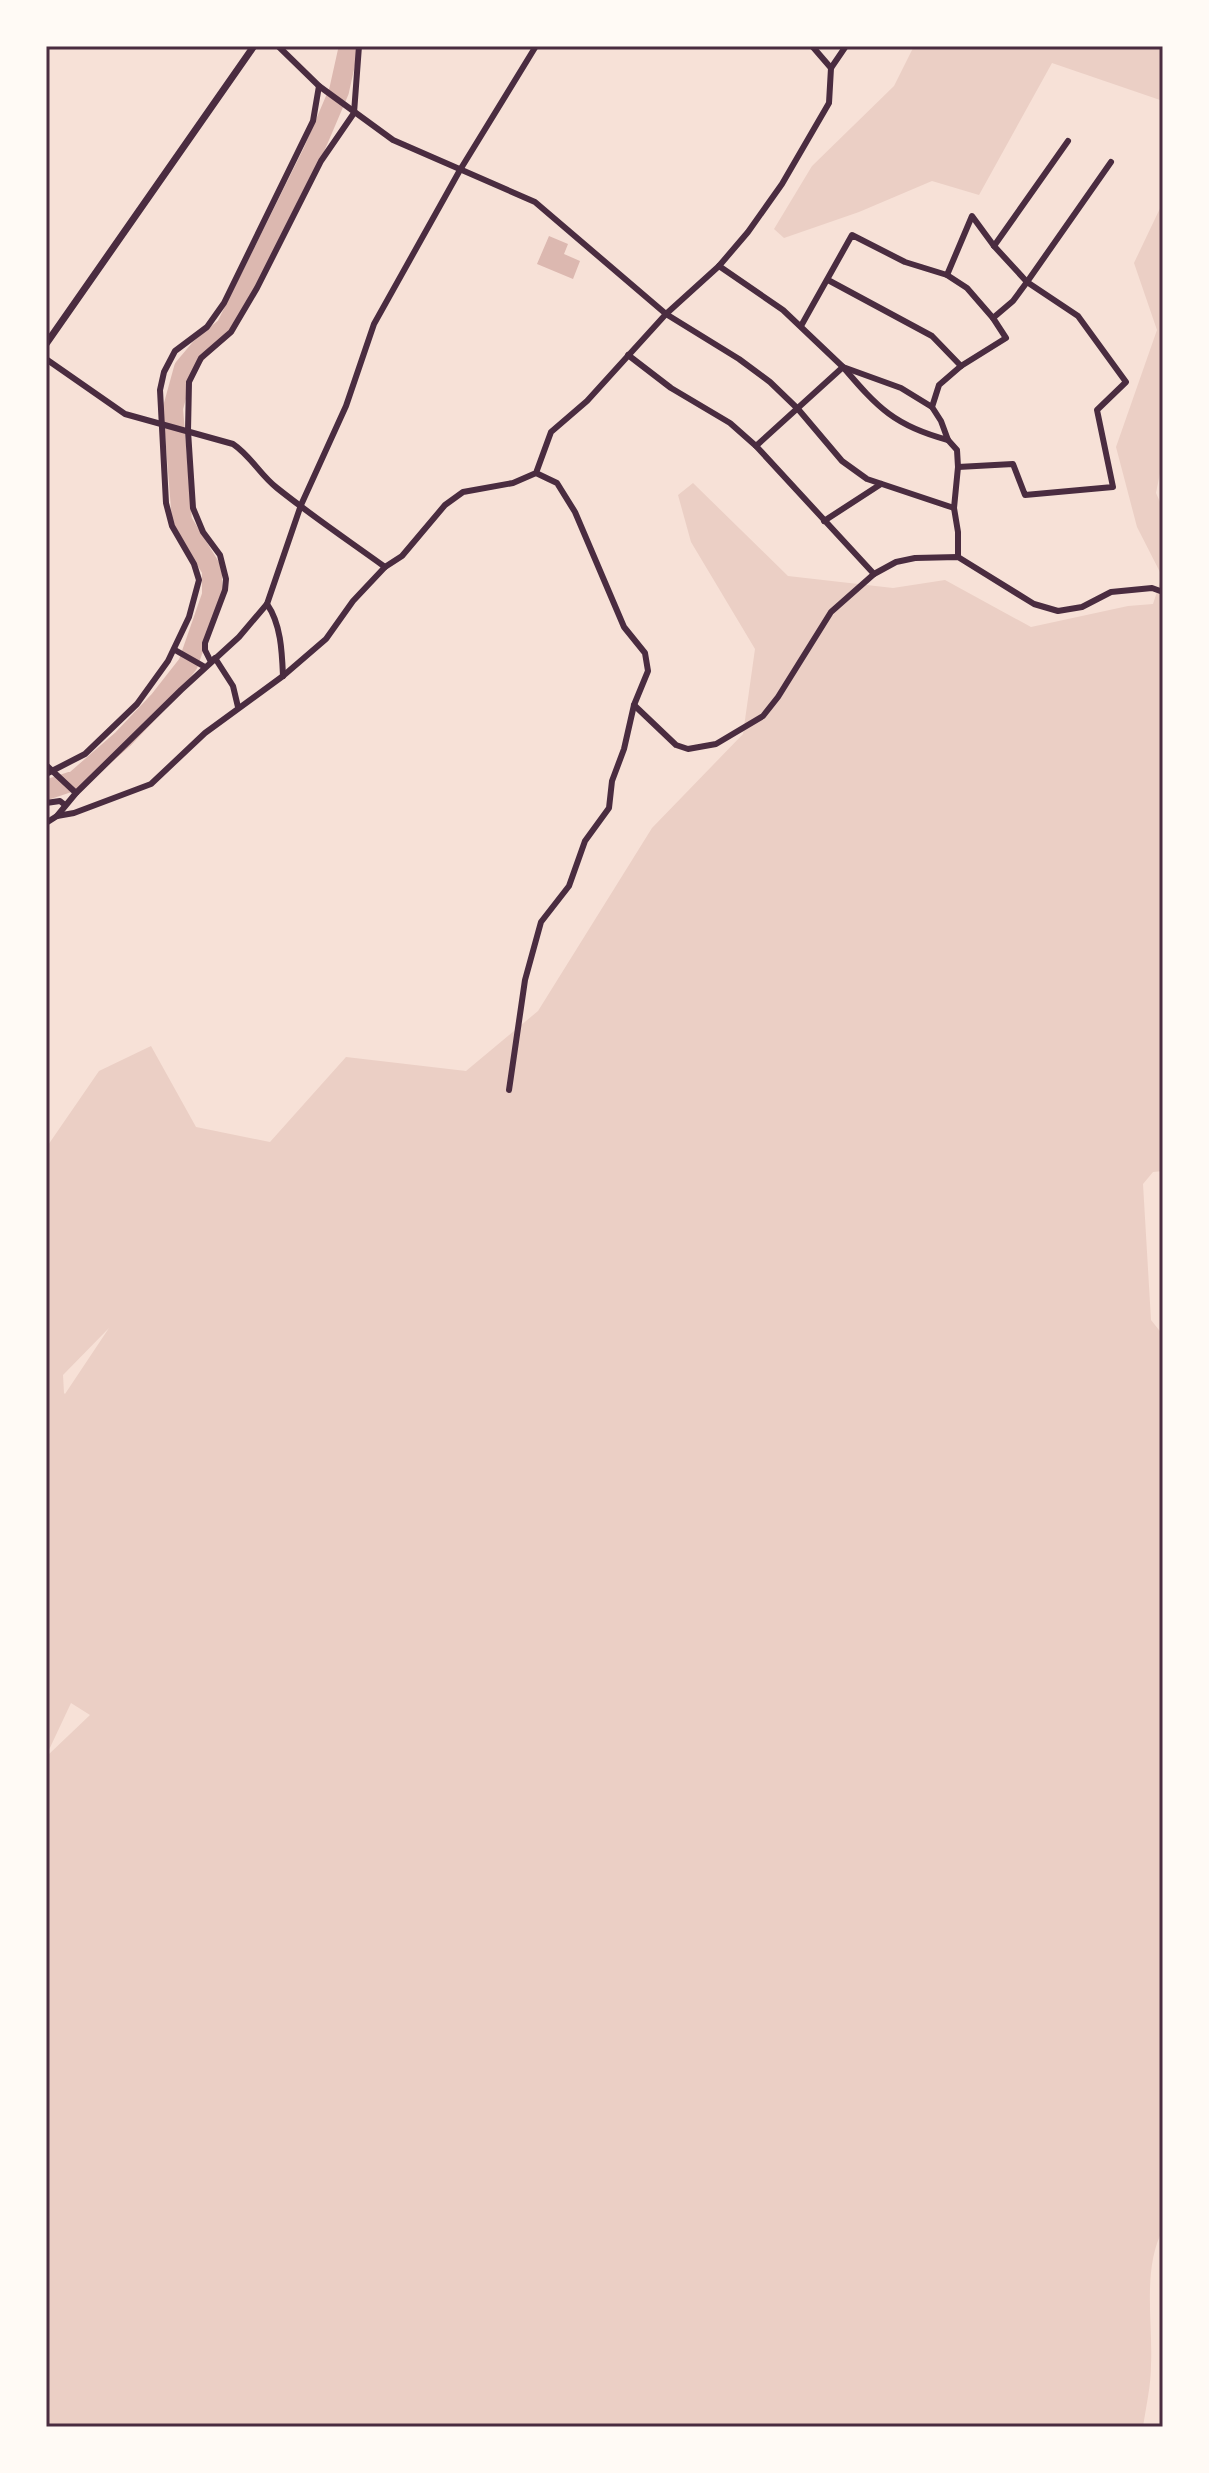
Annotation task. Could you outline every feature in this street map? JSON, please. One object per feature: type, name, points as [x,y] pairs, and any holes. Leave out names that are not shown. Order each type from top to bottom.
[{"type":"street","points":[[46,344],[254,46]]},
{"type":"street","points":[[278,46],[347,109],[393,140],[535,202],[666,314],[770,382],[798,409],[842,461],[867,479],[954,508]]},
{"type":"street","points":[[238,707],[233,686],[210,662],[205,650],[226,579],[220,555],[203,532],[193,508],[188,431],[189,382],[201,358],[231,332],[257,288],[321,161],[354,113],[359,46]]},
{"type":"street","points":[[812,46],[831,68]]},
{"type":"street","points":[[57,816],[74,813],[151,784],[205,733],[283,676],[326,639],[353,601],[385,567],[402,556],[445,505],[463,492],[513,483],[536,473],[551,432],[587,401],[666,314],[719,266],[782,184],[829,103],[831,68],[846,46]]},
{"type":"street","points":[[46,823],[57,816],[76,793],[256,620],[267,604],[301,505],[346,406],[374,324],[532,48]]},
{"type":"street","points":[[76,793],[48,770],[85,754],[148,691],[175,650],[189,617],[199,580],[194,564],[172,526],[166,504],[160,423],[160,390],[164,372],[175,351],[207,327],[224,303],[313,121],[319,86]]},
{"type":"street","points":[[994,246],[1068,141]]},
{"type":"street","points":[[993,318],[1013,301],[1111,162]]},
{"type":"street","points":[[947,275],[972,216],[1027,282],[1078,316],[1126,382],[1097,410],[1113,487],[1025,495],[1013,464],[958,467]]},
{"type":"street","points":[[801,326],[852,235],[905,262],[947,275],[967,288],[1006,338],[961,366],[939,385],[932,407]]},
{"type":"street","points":[[719,266],[783,310],[843,367],[872,401],[896,421],[948,440]]},
{"type":"street","points":[[828,280],[932,336],[961,366]]},
{"type":"street","points":[[628,355],[671,388],[730,423],[756,446],[874,574]]},
{"type":"street","points":[[46,359],[125,414],[233,444],[247,453],[261,474],[385,567]]},
{"type":"street","points":[[756,446],[843,367]]},
{"type":"street","points":[[843,367],[901,388],[932,407],[941,421],[948,440],[957,450],[954,508],[958,557]]},
{"type":"street","points":[[509,1090],[525,980],[541,922],[569,886],[585,841],[609,808],[612,781],[624,749],[634,705],[648,671],[645,653],[624,627],[575,512],[557,483],[536,473]]},
{"type":"street","points":[[824,521],[882,483]]},
{"type":"street","points":[[634,705],[676,745],[688,749],[716,744],[745,729],[763,716],[778,697],[831,612],[874,574],[896,562],[915,558],[958,557],[1034,604],[1058,611],[1082,607],[1111,592],[1152,588],[1163,592]]},
{"type":"street","points":[[267,604],[273,613],[278,634],[283,676]]},
{"type":"street","points":[[175,650],[210,662]]},
{"type":"street","points":[[46,803],[60,801],[65,805]]},
{"type":"shaded area","points":[[914,46],[1163,46],[1163,101],[1052,63],[979,195],[932,181],[859,212],[784,238],[774,229],[812,166],[894,86]]},
{"type":"shaded area","points":[[1163,202],[1163,458],[1156,493],[1163,509],[1163,1171],[1153,1172],[1143,1184],[1151,1320],[1163,1335],[1163,2229],[1151,2278],[1151,2373],[1143,2427],[46,2427],[46,1148],[99,1071],[151,1046],[196,1127],[270,1142],[346,1057],[466,1071],[538,1011],[652,828],[743,734],[755,649],[691,542],[678,495],[693,483],[788,576],[893,588],[945,580],[1031,627],[1128,606],[1153,604],[1162,576],[1137,527],[1116,447],[1157,330],[1134,263]],"holes":[[[109,1328],[65,1394],[63,1375]],[[71,1703],[90,1715],[48,1755],[47,1754]]]},
{"type":"shaded area","points":[[549,236],[568,244],[564,254],[580,261],[573,279],[537,264]]},
{"type":"waterway","points":[[46,790],[76,780],[123,739],[188,664],[212,595],[212,570],[182,521],[173,408],[184,368],[200,349],[226,327],[313,152],[339,91],[349,46]]}]
